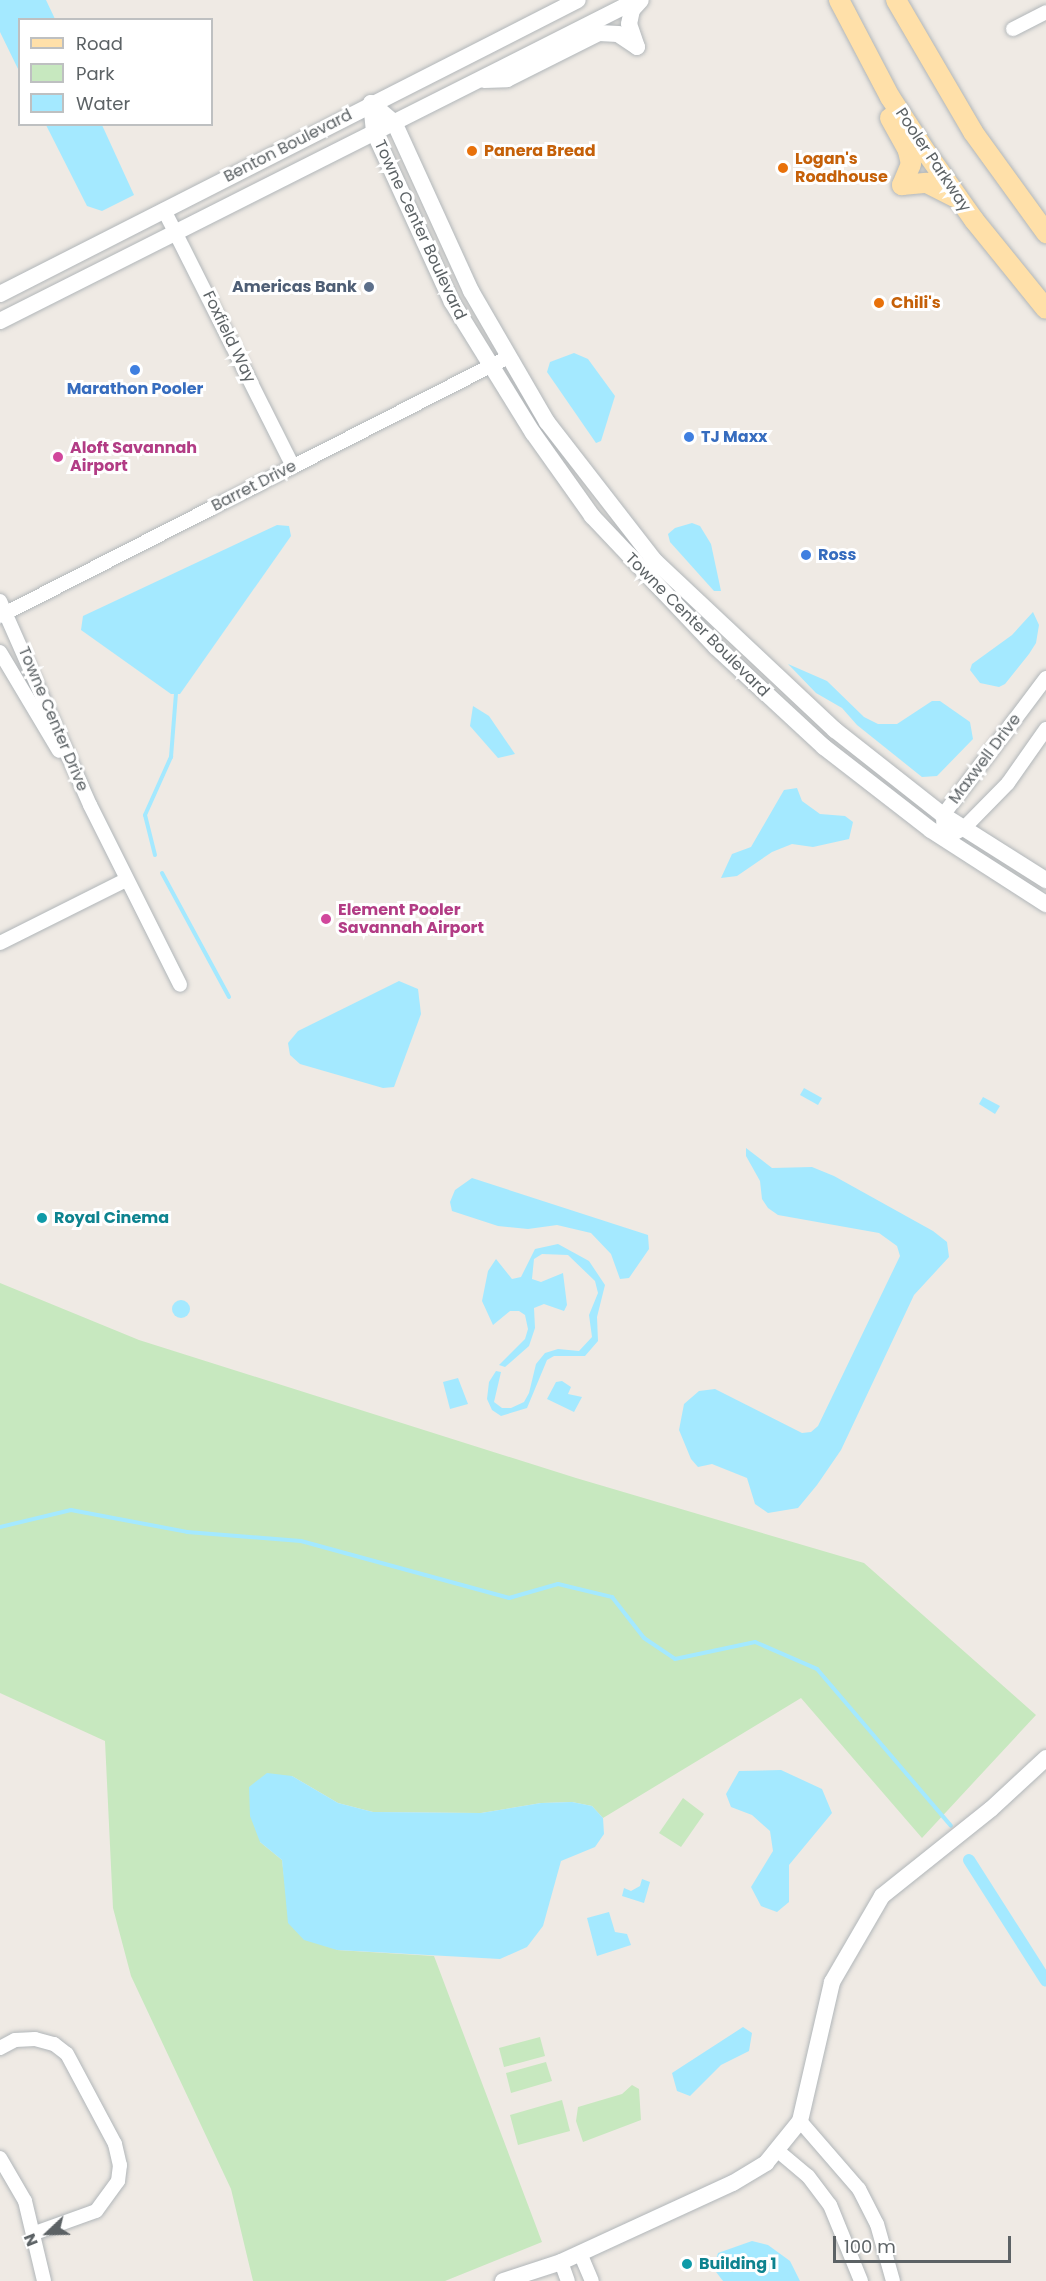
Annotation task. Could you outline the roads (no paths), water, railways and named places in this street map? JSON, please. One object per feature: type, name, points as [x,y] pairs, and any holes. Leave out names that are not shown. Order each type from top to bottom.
[{"type":"main road","points":[[896,0],[973,132],[1046,233]]},
{"type":"main road","points":[[841,3],[854,51],[908,151],[911,164],[902,185],[927,183],[959,199]]},
{"type":"main road","name":"Pooler Parkway","points":[[841,3],[890,97],[959,199],[1046,309]]},
{"type":"street","name":"Benton Boulevard","points":[[0,294],[371,103],[578,0]]},
{"type":"street","name":"Benton Boulevard","points":[[477,80],[507,79],[598,33],[618,34],[637,47],[628,24],[632,10],[639,0]]},
{"type":"street","name":"Benton Boulevard","points":[[0,321],[639,0]]},
{"type":"street","points":[[1013,29],[1046,12]]},
{"type":"street","name":"Towne Center Boulevard","points":[[371,103],[394,122],[442,232],[508,357],[548,422],[656,561],[835,730],[943,815],[1046,880]]},
{"type":"street","name":"Towne Center Boulevard","points":[[371,103],[374,132],[452,302],[491,367],[592,516],[730,661],[824,747],[879,793],[944,839],[1046,904]]},
{"type":"street","points":[[402,192],[421,183]]},
{"type":"street","name":"Foxfield Way","points":[[164,210],[293,466]]},
{"type":"street","points":[[423,241],[442,232]]},
{"type":"street","name":"Barret Drive","points":[[2,610],[508,357]]},
{"type":"street","name":"Towne Center Drive","points":[[2,610],[90,805],[180,985]]},
{"type":"street","name":"Towne Center Drive","points":[[0,652],[90,805]]},
{"type":"street","name":"Maxwell Drive","points":[[1046,678],[943,815],[944,839],[963,829],[1008,783],[1046,729]]},
{"type":"street","points":[[0,943],[126,879]]},
{"type":"street","points":[[503,2281],[561,2262],[733,2183],[778,2151],[800,2121],[832,1982],[844,1955],[882,1896],[991,1809],[1046,1758]]},
{"type":"street","points":[[991,1809],[1046,1773]]},
{"type":"street","points":[[0,2048],[15,2040],[35,2039],[54,2044],[67,2054],[115,2144],[120,2165],[118,2181],[96,2211],[35,2232]]},
{"type":"street","points":[[800,2121],[859,2189],[877,2224],[893,2281]]},
{"type":"street","points":[[778,2151],[808,2176],[830,2205],[861,2281]]},
{"type":"street","points":[[0,2158],[25,2201],[35,2232],[44,2281]]},
{"type":"street","points":[[580,2253],[592,2281]]},
{"type":"street","points":[[561,2262],[568,2281]]},
{"type":"water","points":[[0,0],[46,0],[55,18],[18,18],[18,69],[0,32]]},
{"type":"water","points":[[47,126],[102,126],[134,195],[102,211],[87,206]]},
{"type":"water","points":[[574,353],[588,359],[615,396],[601,441],[596,443],[547,372],[550,362]]},
{"type":"water","points":[[692,523],[700,526],[711,544],[721,591],[714,591],[670,542],[668,534],[675,528]]},
{"type":"water","points":[[277,525],[289,526],[291,536],[180,694],[171,694],[81,630],[83,616]]},
{"type":"water","points":[[1033,612],[1039,625],[1036,643],[1029,654],[1005,684],[999,687],[980,683],[970,670],[972,664],[1012,635]]},
{"type":"water","points":[[788,664],[827,681],[864,717],[878,724],[897,724],[932,701],[940,701],[970,722],[973,739],[937,776],[922,777],[857,725],[842,708],[816,693]]},
{"type":"water","points":[[473,706],[489,716],[515,754],[498,758],[470,726]]},
{"type":"water","points":[[797,788],[802,801],[820,814],[845,816],[853,822],[849,839],[813,847],[792,844],[772,852],[737,876],[721,878],[732,854],[751,847],[784,790]]},
{"type":"water","points":[[399,981],[418,989],[421,1014],[394,1087],[383,1088],[300,1064],[290,1055],[288,1043],[298,1031]]},
{"type":"water","points":[[804,1088],[822,1098],[818,1105],[800,1095]]},
{"type":"water","points":[[983,1097],[1000,1106],[995,1114],[979,1104]]},
{"type":"water","points":[[746,1148],[772,1168],[812,1167],[834,1176],[933,1231],[947,1242],[949,1257],[914,1295],[841,1450],[817,1485],[798,1508],[768,1513],[755,1504],[747,1478],[712,1464],[698,1467],[691,1459],[679,1430],[684,1404],[699,1391],[715,1389],[802,1433],[811,1432],[818,1426],[900,1256],[897,1246],[879,1233],[778,1215],[768,1208],[762,1199],[760,1181],[746,1156]]},
{"type":"water","points":[[472,1178],[648,1235],[649,1249],[629,1278],[620,1279],[611,1254],[591,1233],[557,1225],[528,1229],[498,1226],[452,1211],[450,1202],[455,1190]]},
{"type":"water","points":[[558,1244],[589,1261],[605,1285],[597,1317],[598,1341],[585,1356],[554,1356],[547,1360],[527,1408],[501,1416],[492,1410],[487,1399],[489,1382],[496,1371],[501,1372],[494,1402],[502,1408],[511,1408],[524,1402],[529,1393],[536,1364],[545,1353],[558,1349],[579,1351],[592,1337],[589,1315],[598,1293],[595,1281],[568,1255],[542,1254],[534,1259],[532,1279],[541,1282],[563,1273],[567,1305],[564,1311],[544,1304],[534,1308],[535,1328],[529,1346],[505,1367],[499,1365],[525,1339],[528,1329],[525,1315],[519,1311],[510,1311],[493,1325],[482,1301],[488,1271],[496,1259],[512,1279],[521,1277],[535,1249]]},
{"type":"water","points":[[177,1300],[185,1300],[190,1305],[188,1316],[177,1318],[172,1313],[172,1305]]},
{"type":"water","points":[[458,1378],[468,1404],[450,1409],[443,1382]]},
{"type":"water","points":[[562,1381],[571,1387],[568,1394],[582,1397],[574,1412],[547,1399],[556,1382]]},
{"type":"water","points":[[781,1770],[822,1789],[832,1813],[789,1865],[789,1902],[777,1912],[761,1906],[751,1887],[773,1851],[770,1831],[752,1815],[731,1807],[726,1794],[739,1771]]},
{"type":"water","points":[[267,1773],[292,1776],[338,1803],[373,1812],[481,1813],[541,1803],[572,1802],[592,1806],[603,1818],[604,1834],[595,1847],[561,1861],[543,1926],[527,1947],[500,1959],[337,1950],[304,1940],[288,1923],[282,1860],[260,1842],[250,1816],[249,1787]]},
{"type":"water","points":[[642,1879],[650,1882],[644,1903],[622,1896],[624,1888],[631,1891],[640,1886]]},
{"type":"water","points":[[609,1912],[615,1932],[627,1934],[631,1945],[597,1956],[587,1918]]},
{"type":"water","points":[[743,2027],[752,2033],[749,2051],[721,2065],[690,2096],[677,2091],[672,2073]]},
{"type":"water","points":[[752,2241],[768,2245],[790,2261],[800,2281],[723,2281],[713,2268],[718,2253]]},
{"type":"waterway","points":[[155,855],[145,815],[171,757],[176,694]]},
{"type":"waterway","points":[[162,873],[229,997]]},
{"type":"waterway","points":[[0,1527],[71,1510],[187,1532],[301,1541],[509,1598],[558,1584],[612,1597],[644,1638],[675,1659],[755,1642],[817,1669],[951,1826]]},
{"type":"waterway","points":[[969,1860],[1046,1981]]},
{"type":"place","name":"Panera Bread","points":[[472,151]]},
{"type":"place","name":"Logan's Roadhouse","points":[[783,168]]},
{"type":"place","name":"Americas Bank","points":[[369,287]]},
{"type":"place","name":"Chili's","points":[[879,303]]},
{"type":"place","name":"Marathon Pooler","points":[[135,370]]},
{"type":"place","name":"TJ Maxx","points":[[689,437]]},
{"type":"place","name":"Aloft Savannah Airport","points":[[58,457]]},
{"type":"place","name":"Ross","points":[[806,555]]},
{"type":"place","name":"Element Pooler Savannah Airport","points":[[326,919]]},
{"type":"place","name":"Royal Cinema","points":[[42,1218]]},
{"type":"place","name":"Building 1","points":[[687,2264]]}]
